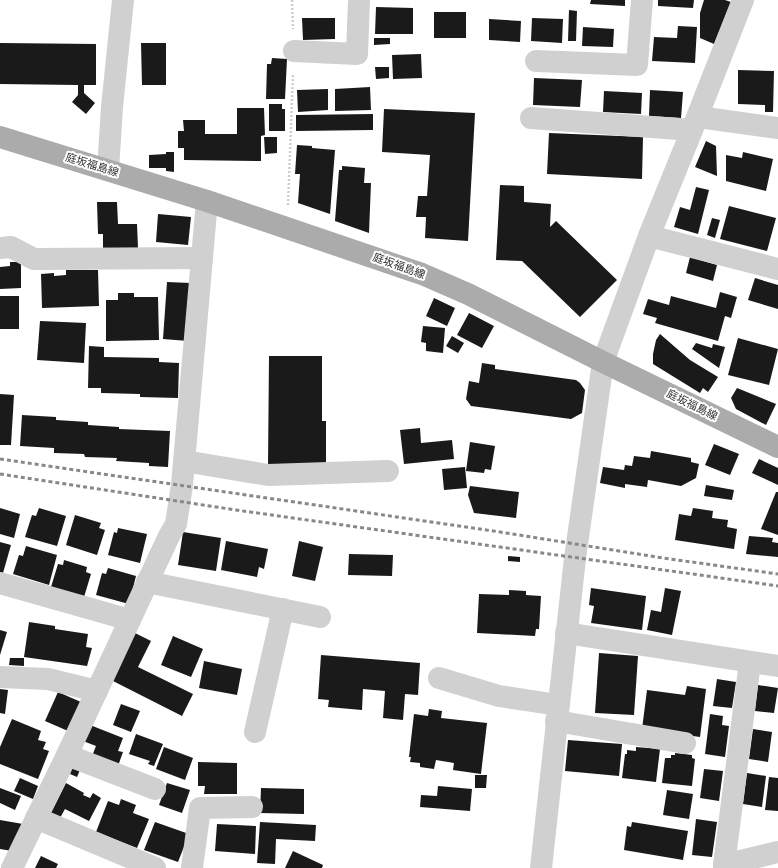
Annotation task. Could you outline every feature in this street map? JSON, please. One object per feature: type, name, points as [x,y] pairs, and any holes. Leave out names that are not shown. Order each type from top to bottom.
[{"type":"main road","name":"庭坂福島線","points":[[0,137],[207,201],[422,274],[468,294],[603,362],[778,447]]},
{"type":"street","points":[[108,170],[112,107],[123,0]]},
{"type":"street","points":[[294,51],[357,54],[360,0]]},
{"type":"street","points":[[536,61],[637,65],[642,0]]},
{"type":"street","points":[[541,868],[574,558],[603,362],[649,236],[743,0]]},
{"type":"street","points":[[531,118],[695,123],[778,128]]},
{"type":"street","points":[[12,868],[67,755],[147,582],[176,524],[182,485],[207,201]]},
{"type":"street","points":[[649,236],[778,269]]},
{"type":"street","points":[[0,248],[11,247],[34,259],[202,258]]},
{"type":"street","points":[[184,461],[268,475],[388,471]]},
{"type":"street","points":[[147,582],[320,617]]},
{"type":"street","points":[[0,583],[130,620]]},
{"type":"street","points":[[256,732],[283,609]]},
{"type":"street","points":[[566,633],[778,666]]},
{"type":"street","points":[[750,662],[724,866],[778,852]]},
{"type":"street","points":[[0,677],[48,679],[97,691]]},
{"type":"street","points":[[439,678],[557,713],[685,743]]},
{"type":"street","points":[[67,755],[155,789]]},
{"type":"street","points":[[192,868],[200,808],[252,807]]},
{"type":"street","points":[[36,818],[155,868]]},
{"type":"path","points":[[286,227],[294,51],[292,0]]},
{"type":"building","points":[[591,0],[625,0],[625,6],[590,4]]},
{"type":"building","points":[[658,0],[694,0],[693,8],[658,6]]},
{"type":"building","points":[[704,0],[725,0],[731,2],[714,44],[700,38],[700,13]]},
{"type":"building","points":[[376,7],[413,8],[413,34],[375,34]]},
{"type":"building","points":[[569,10],[577,11],[576,41],[568,41]]},
{"type":"building","points":[[434,12],[466,12],[466,38],[434,38]]},
{"type":"building","points":[[302,18],[335,18],[335,39],[303,40]]},
{"type":"building","points":[[532,18],[563,19],[562,43],[531,41]]},
{"type":"building","points":[[489,19],[521,21],[520,42],[489,40]]},
{"type":"building","points":[[678,26],[697,27],[695,63],[652,61],[654,37],[677,38]]},
{"type":"building","points":[[583,27],[614,29],[613,47],[582,46]]},
{"type":"building","points":[[374,38],[390,38],[390,44],[374,45]]},
{"type":"building","points":[[0,43],[96,44],[96,85],[84,85],[84,93],[95,103],[86,114],[72,102],[78,95],[78,85],[0,84]]},
{"type":"building","points":[[141,43],[166,43],[166,85],[142,85]]},
{"type":"building","points":[[421,54],[422,78],[393,79],[392,55]]},
{"type":"building","points":[[272,58],[287,59],[285,99],[266,99],[267,64],[271,64]]},
{"type":"building","points":[[375,67],[389,67],[389,78],[376,79]]},
{"type":"building","points":[[738,70],[774,71],[773,112],[765,112],[765,105],[738,104]]},
{"type":"building","points":[[534,78],[582,80],[580,107],[533,105]]},
{"type":"building","points":[[370,87],[371,110],[335,111],[335,89]]},
{"type":"building","points":[[328,89],[328,110],[298,112],[297,90]]},
{"type":"building","points":[[650,90],[683,92],[681,118],[649,116]]},
{"type":"building","points":[[604,91],[642,93],[641,114],[603,112]]},
{"type":"building","points":[[269,104],[282,104],[282,109],[285,109],[285,131],[269,131]]},
{"type":"building","points":[[237,108],[264,108],[265,135],[261,136],[261,161],[184,160],[184,148],[178,148],[178,131],[184,131],[183,120],[205,120],[205,134],[237,134]]},
{"type":"building","points":[[384,109],[475,113],[468,241],[425,238],[426,217],[416,217],[418,196],[427,196],[430,155],[382,152]]},
{"type":"building","points":[[373,114],[373,130],[296,131],[296,115]]},
{"type":"building","points":[[549,133],[643,137],[642,179],[547,174]]},
{"type":"building","points":[[264,137],[277,137],[277,153],[265,154]]},
{"type":"building","points":[[706,141],[716,146],[717,176],[695,167]]},
{"type":"building","points":[[297,145],[335,150],[330,214],[298,203],[300,174],[295,174]]},
{"type":"building","points":[[166,152],[174,152],[174,172],[166,171],[166,168],[149,168],[149,155],[166,154]]},
{"type":"building","points":[[743,152],[773,159],[766,191],[726,181],[726,155],[742,158]]},
{"type":"building","points":[[342,166],[365,168],[364,183],[371,183],[369,233],[335,221],[339,170],[342,170]]},
{"type":"building","points":[[500,185],[524,186],[524,202],[551,204],[550,227],[556,221],[617,280],[580,317],[522,261],[496,260]]},
{"type":"building","points":[[696,187],[709,190],[698,234],[674,227],[680,207],[690,210]]},
{"type":"building","points":[[97,202],[117,202],[118,224],[137,224],[138,248],[103,248],[103,234],[98,234]]},
{"type":"building","points":[[729,206],[776,218],[767,251],[720,239]]},
{"type":"building","points":[[158,214],[191,217],[188,245],[156,242]]},
{"type":"building","points":[[712,218],[720,220],[715,238],[707,235]]},
{"type":"building","points":[[690,257],[717,265],[713,281],[686,273]]},
{"type":"building","points":[[10,262],[21,262],[21,288],[0,289],[0,267],[10,266]]},
{"type":"building","points":[[66,270],[98,270],[99,306],[42,308],[41,274],[54,273],[54,276],[66,275]]},
{"type":"building","points":[[755,278],[778,285],[778,309],[748,300]]},
{"type":"building","points":[[167,282],[191,283],[188,341],[163,339]]},
{"type":"building","points":[[720,292],[737,297],[731,318],[725,316],[718,341],[655,323],[657,318],[643,314],[648,299],[669,305],[671,296],[716,308]]},
{"type":"building","points":[[118,293],[134,293],[134,297],[158,297],[159,340],[106,341],[106,300],[118,300]]},
{"type":"building","points":[[0,296],[19,296],[19,329],[0,329]]},
{"type":"building","points":[[434,298],[455,308],[447,326],[426,316]]},
{"type":"building","points":[[469,313],[494,326],[482,348],[457,335]]},
{"type":"building","points":[[40,321],[86,323],[84,363],[37,360]]},
{"type":"building","points":[[423,326],[445,328],[443,353],[426,351],[426,343],[421,342]]},
{"type":"building","points":[[660,334],[690,360],[718,377],[708,392],[703,388],[700,393],[653,364],[653,354],[656,340]]},
{"type":"building","points":[[452,336],[464,343],[458,353],[446,346]]},
{"type":"building","points":[[738,338],[778,349],[769,385],[728,375]]},
{"type":"building","points":[[696,343],[712,348],[713,344],[725,347],[719,368],[692,349]]},
{"type":"building","points":[[89,346],[104,347],[104,357],[159,358],[159,362],[179,363],[178,398],[140,397],[140,394],[101,393],[101,388],[88,388]]},
{"type":"building","points":[[269,356],[322,356],[322,421],[326,421],[326,465],[268,465]]},
{"type":"building","points":[[482,363],[495,365],[495,369],[576,380],[585,390],[582,413],[571,419],[471,406],[466,399],[469,381],[479,383]]},
{"type":"building","points":[[737,388],[776,404],[766,425],[736,409],[731,398]]},
{"type":"building","points":[[0,394],[14,395],[11,445],[0,445]]},
{"type":"building","points":[[22,415],[56,417],[56,420],[88,422],[88,425],[119,427],[119,429],[170,431],[168,467],[149,466],[149,463],[116,461],[117,458],[85,457],[84,454],[54,453],[54,448],[20,446]]},
{"type":"building","points":[[420,428],[421,443],[452,440],[454,459],[404,464],[400,430]]},
{"type":"building","points":[[470,442],[495,446],[491,470],[485,469],[484,473],[466,471]]},
{"type":"building","points":[[714,444],[739,454],[730,475],[705,465]]},
{"type":"building","points":[[651,451],[691,458],[691,462],[699,464],[696,478],[681,486],[648,480],[647,487],[625,484],[625,488],[600,483],[603,467],[624,470],[625,465],[632,466],[634,456],[650,458]]},
{"type":"building","points":[[759,459],[778,468],[778,485],[752,473]]},
{"type":"building","points":[[465,467],[467,488],[444,490],[442,469]]},
{"type":"building","points":[[706,485],[734,490],[732,500],[704,496]]},
{"type":"building","points":[[470,486],[519,492],[516,518],[474,513],[468,495]]},
{"type":"building","points":[[776,492],[778,492],[778,535],[761,529]]},
{"type":"building","points":[[0,508],[20,514],[14,538],[0,534]]},
{"type":"building","points":[[39,508],[66,516],[57,546],[25,537],[32,515],[36,516]]},
{"type":"building","points":[[693,508],[713,511],[712,518],[728,520],[727,527],[737,529],[734,549],[675,540],[679,514],[691,516]]},
{"type":"building","points":[[75,515],[101,523],[99,528],[105,530],[97,555],[66,545]]},
{"type":"building","points":[[118,528],[147,534],[140,563],[108,555],[114,532],[117,533]]},
{"type":"building","points":[[183,532],[221,538],[216,571],[178,565]]},
{"type":"building","points":[[749,536],[773,538],[772,542],[778,543],[778,557],[746,554]]},
{"type":"building","points":[[226,541],[268,549],[264,569],[259,567],[257,577],[221,570]]},
{"type":"building","points":[[299,541],[323,547],[315,581],[292,576]]},
{"type":"building","points":[[0,542],[11,545],[3,573],[0,572]]},
{"type":"building","points":[[26,546],[57,555],[49,585],[13,574],[19,555],[23,556]]},
{"type":"building","points":[[349,554],[393,555],[392,576],[348,575]]},
{"type":"building","points":[[508,556],[520,557],[520,562],[508,561]]},
{"type":"building","points":[[64,560],[87,567],[86,572],[91,574],[84,597],[51,587],[58,564],[63,565]]},
{"type":"building","points":[[108,568],[136,576],[129,604],[96,595],[102,573],[106,574]]},
{"type":"building","points":[[591,588],[646,596],[642,630],[591,623],[594,606],[589,605]]},
{"type":"building","points":[[665,588],[681,591],[672,635],[647,630],[651,610],[661,612]]},
{"type":"building","points":[[509,590],[526,591],[526,595],[541,596],[539,629],[536,629],[535,636],[477,633],[479,594],[509,595]]},
{"type":"building","points":[[29,622],[55,626],[55,629],[88,634],[86,647],[92,648],[87,666],[24,657]]},
{"type":"building","points":[[0,630],[7,632],[0,655]]},
{"type":"building","points":[[135,633],[151,641],[138,667],[193,694],[182,716],[111,680]]},
{"type":"building","points":[[173,636],[203,649],[191,677],[161,665]]},
{"type":"building","points":[[599,653],[638,656],[634,715],[595,713]]},
{"type":"building","points":[[321,655],[420,663],[418,695],[405,694],[403,720],[383,718],[385,691],[363,689],[362,710],[328,707],[329,700],[318,699]]},
{"type":"building","points":[[10,658],[24,658],[24,666],[9,665]]},
{"type":"building","points":[[204,661],[242,669],[237,695],[199,688]]},
{"type":"building","points":[[717,679],[736,682],[732,708],[713,706]]},
{"type":"building","points":[[758,685],[778,688],[774,713],[755,711]]},
{"type":"building","points":[[687,686],[706,689],[700,737],[642,729],[647,690],[685,695]]},
{"type":"building","points":[[0,689],[8,690],[5,714],[0,713]]},
{"type":"building","points":[[58,692],[81,702],[68,731],[45,721]]},
{"type":"building","points":[[121,704],[140,711],[131,732],[113,725]]},
{"type":"building","points":[[429,709],[442,711],[441,718],[487,723],[481,774],[453,770],[454,763],[436,760],[434,769],[420,767],[420,763],[410,762],[411,757],[409,757],[414,714],[428,716]]},
{"type":"building","points":[[710,714],[723,716],[722,725],[729,726],[725,757],[705,754]]},
{"type":"building","points":[[12,719],[41,731],[38,740],[46,742],[43,749],[49,751],[38,779],[0,764],[0,747]]},
{"type":"building","points":[[90,725],[123,738],[118,751],[123,752],[118,766],[92,756],[96,746],[83,741]]},
{"type":"building","points":[[753,729],[772,732],[768,762],[749,759]]},
{"type":"building","points":[[136,734],[163,744],[154,766],[148,764],[150,761],[129,754]]},
{"type":"building","points":[[568,740],[622,744],[619,776],[565,771]]},
{"type":"building","points":[[164,747],[193,758],[185,780],[156,769]]},
{"type":"building","points":[[636,747],[660,749],[656,782],[622,778],[625,754],[627,754],[627,750],[636,751]]},
{"type":"building","points":[[675,753],[692,755],[692,758],[695,759],[692,786],[662,783],[665,758],[671,758],[671,755],[675,755]]},
{"type":"building","points":[[198,762],[237,763],[237,794],[204,794],[205,786],[198,786]]},
{"type":"building","points":[[72,767],[80,770],[77,777],[70,774]]},
{"type":"building","points":[[704,769],[723,771],[719,801],[700,798]]},
{"type":"building","points":[[747,773],[766,776],[762,807],[743,804]]},
{"type":"building","points":[[475,775],[487,775],[486,788],[475,788]]},
{"type":"building","points":[[769,777],[778,778],[778,811],[765,810]]},
{"type":"building","points":[[20,778],[38,786],[33,799],[14,791]]},
{"type":"building","points":[[66,783],[90,798],[93,793],[101,798],[89,821],[65,809],[60,818],[51,813]]},
{"type":"building","points":[[167,783],[190,790],[182,813],[159,805]]},
{"type":"building","points":[[438,786],[472,789],[470,811],[420,807],[421,795],[437,796]]},
{"type":"building","points":[[0,788],[21,796],[15,810],[0,803]]},
{"type":"building","points":[[261,788],[304,789],[304,814],[260,813]]},
{"type":"building","points":[[667,790],[693,794],[689,819],[663,815]]},
{"type":"building","points":[[121,799],[136,805],[133,813],[149,819],[137,848],[96,832],[108,801],[119,805]]},
{"type":"building","points":[[696,819],[717,822],[712,857],[692,855]]},
{"type":"building","points":[[0,820],[23,824],[12,851],[0,849]]},
{"type":"building","points":[[155,822],[189,834],[178,862],[144,850]]},
{"type":"building","points":[[260,822],[316,825],[315,841],[276,839],[275,864],[257,863]]},
{"type":"building","points":[[632,822],[688,831],[683,860],[624,850],[627,826],[631,827]]},
{"type":"building","points":[[217,824],[256,826],[255,854],[215,851]]},
{"type":"building","points":[[293,851],[323,865],[322,868],[285,868]]},
{"type":"building","points":[[41,856],[58,864],[56,868],[35,868]]},
{"type":"railway","points":[[0,459],[778,574]]},
{"type":"railway","points":[[0,474],[236,510],[778,586]]}]
